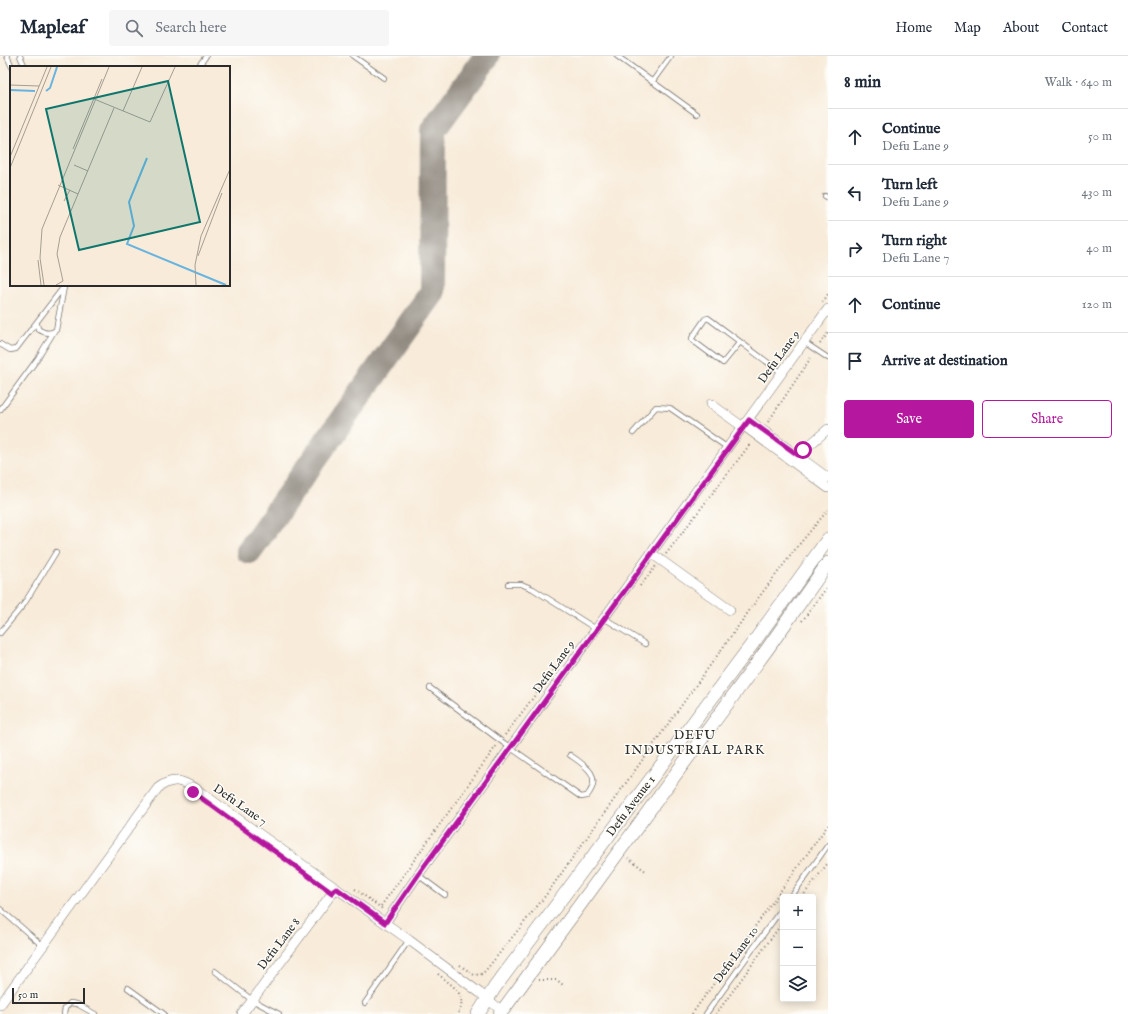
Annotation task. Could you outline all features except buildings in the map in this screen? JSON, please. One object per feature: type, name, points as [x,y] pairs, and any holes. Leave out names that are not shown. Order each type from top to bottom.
[{"type":"main road","name":"Defu Avenue 1","points":[[478,1014],[487,998],[756,639],[828,539]]},
{"type":"main road","name":"Defu Avenue 1","points":[[501,1012],[754,667],[828,563]]},
{"type":"street","name":"Defu Lane 9","points":[[388,919],[418,875],[828,309]]},
{"type":"street","points":[[711,404],[798,455],[828,478]]},
{"type":"street","points":[[745,424],[828,488]]},
{"type":"street","points":[[798,455],[828,429]]},
{"type":"street","points":[[652,554],[730,610]]},
{"type":"street","name":"Defu Lane 7","points":[[0,1005],[158,788],[165,782],[173,779],[185,782],[196,789],[336,888],[388,919],[409,940],[487,998],[501,1012]]},
{"type":"street","name":"Defu Lane 8","points":[[242,1014],[336,888]]},
{"type":"lane","points":[[7,56],[12,66]]},
{"type":"lane","points":[[20,56],[25,66]]},
{"type":"lane","points":[[199,66],[206,56]]},
{"type":"lane","points":[[353,56],[384,78]]},
{"type":"lane","points":[[617,56],[697,114]]},
{"type":"lane","points":[[652,82],[671,56]]},
{"type":"lane","points":[[0,344],[10,350],[16,350],[64,286]]},
{"type":"lane","points":[[0,410],[38,358],[58,326],[65,286]]},
{"type":"lane","points":[[740,342],[723,363],[692,340],[692,338],[705,319],[708,318],[782,373]]},
{"type":"lane","points":[[37,324],[38,328],[42,331],[53,333]]},
{"type":"lane","points":[[804,342],[828,358]]},
{"type":"lane","points":[[633,433],[656,407],[664,407],[670,408],[728,448]]},
{"type":"lane","points":[[0,633],[24,604],[56,552]]},
{"type":"lane","points":[[508,584],[521,584],[534,589],[596,629]]},
{"type":"lane","points":[[604,618],[645,644]]},
{"type":"lane","points":[[430,688],[510,748],[581,797],[587,796],[594,783],[593,774],[583,764],[570,755]]},
{"type":"lane","points":[[793,894],[828,845]]},
{"type":"lane","points":[[418,875],[446,895]]},
{"type":"lane","points":[[0,909],[43,946]]},
{"type":"lane","name":"Defu Lane 10","points":[[708,1013],[780,912]]},
{"type":"lane","points":[[365,1003],[409,940]]},
{"type":"lane","points":[[215,971],[252,1000],[279,1014]]},
{"type":"lane","points":[[128,988],[164,1014]]},
{"type":"lane","points":[[64,1014],[65,1008],[70,1003],[77,1004],[95,1014]]},
{"type":"path","points":[[482,974],[543,899],[759,597],[797,547],[828,510]]},
{"type":"path","points":[[692,1014],[828,825]]},
{"type":"path","points":[[628,858],[647,872]]},
{"type":"path","points":[[804,894],[828,863]]},
{"type":"path","points":[[348,885],[381,906],[388,919]]},
{"type":"path","points":[[716,1014],[780,926]]},
{"type":"path","points":[[433,970],[460,994],[463,1003],[458,1014]]},
{"type":"path","points":[[539,980],[557,980],[563,985]]},
{"type":"taxiway","points":[[249,551],[432,293],[433,130],[487,56]]},
{"type":"district","name":"DEFU INDUSTRIAL PARK","points":[[695,742]]},
{"type":"route","points":[[193,792],[332,893],[336,888],[385,923],[418,875],[749,420],[798,455],[803,450]]}]
